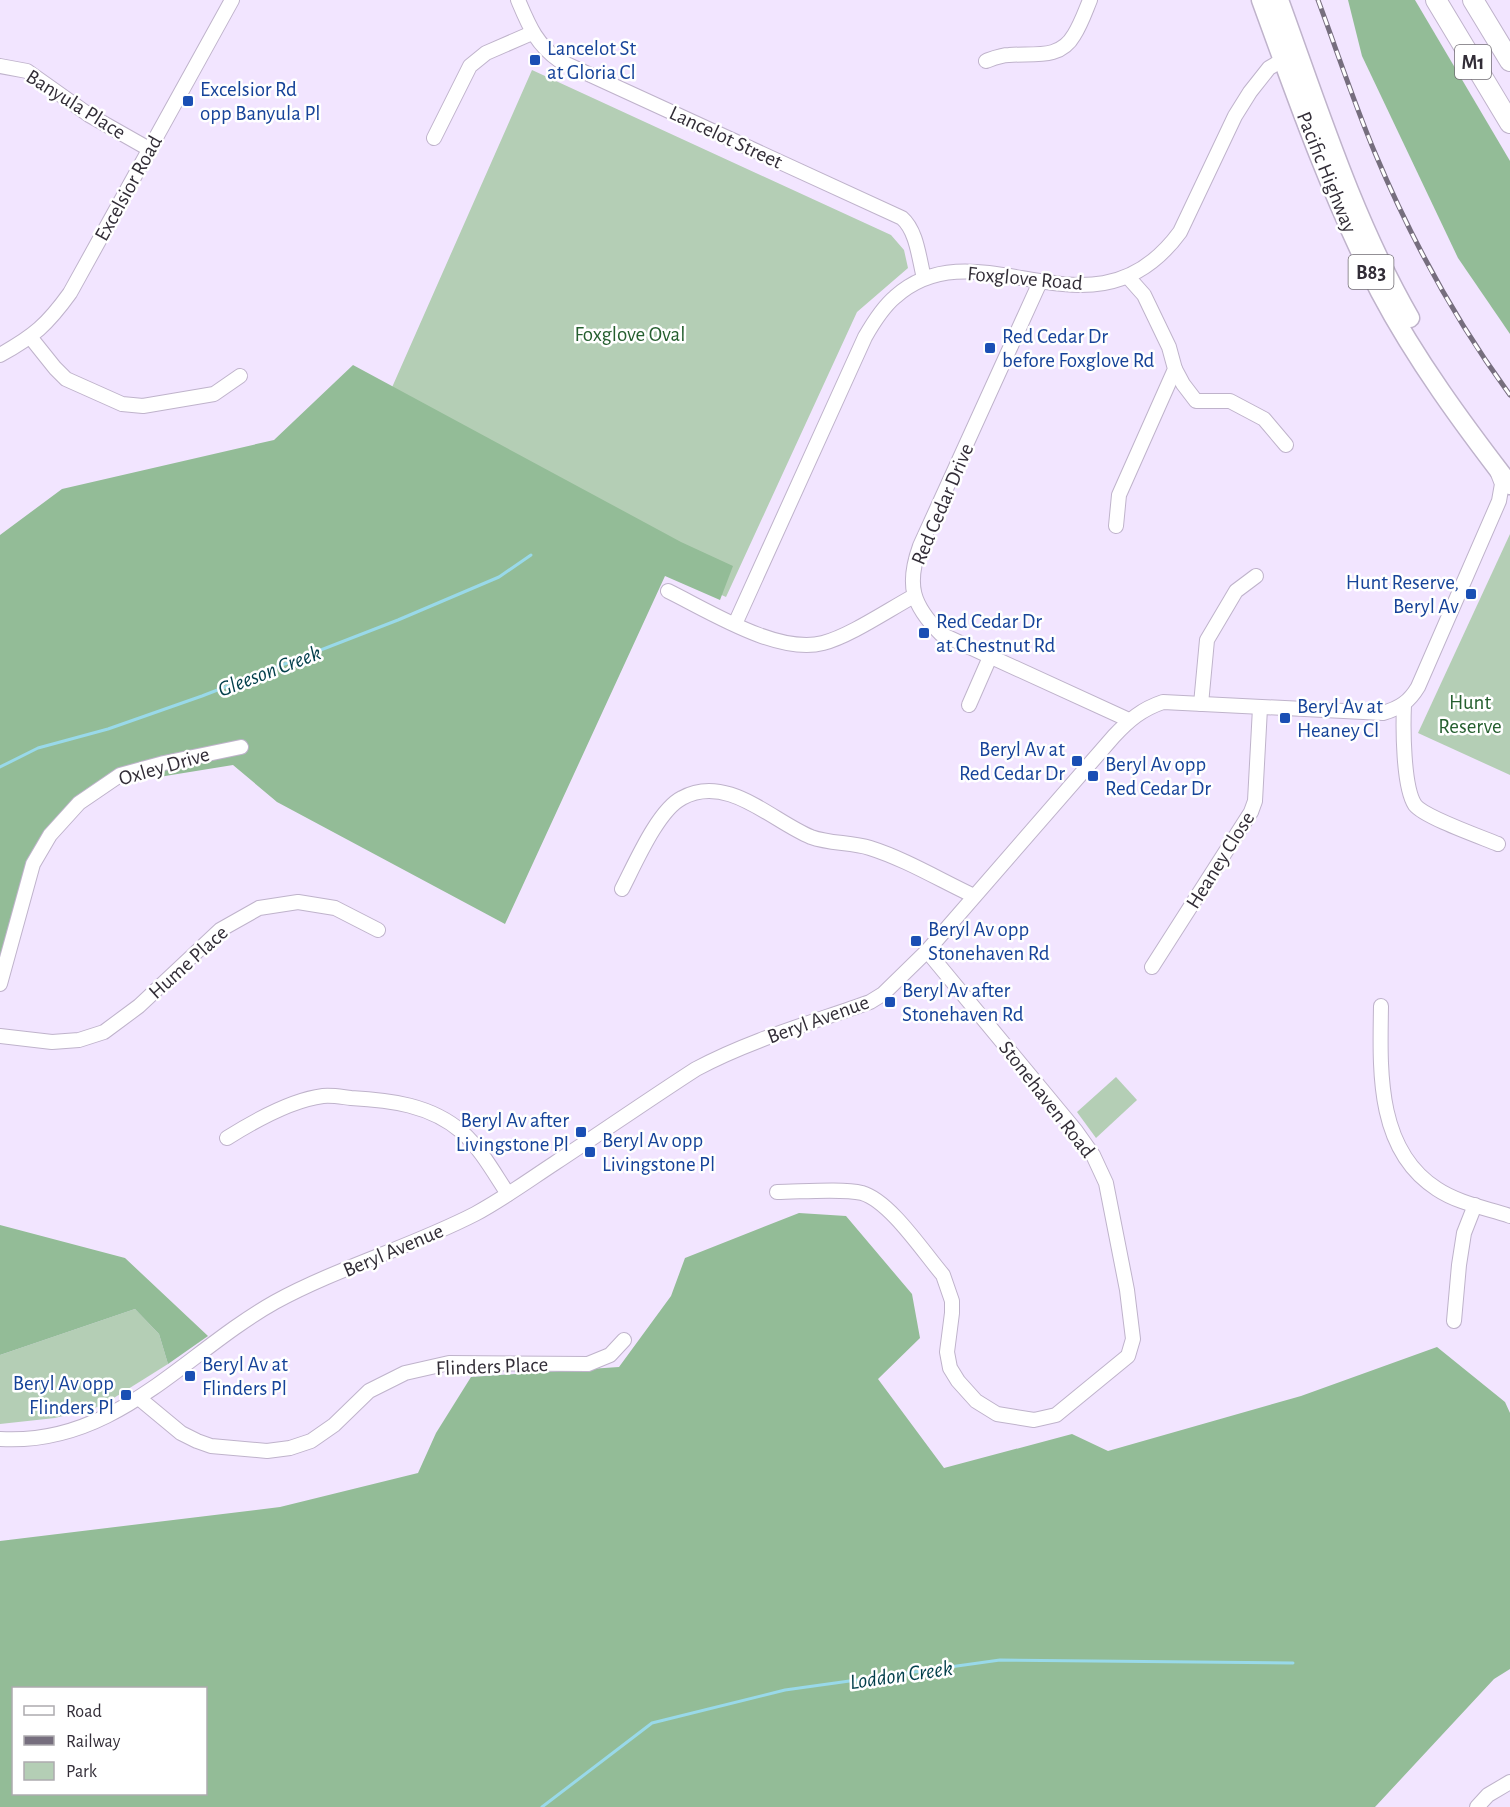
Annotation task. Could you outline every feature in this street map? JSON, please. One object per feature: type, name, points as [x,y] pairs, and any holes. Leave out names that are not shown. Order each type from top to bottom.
[{"type":"highway","name":"M1","points":[[1436,0],[1510,123]]},
{"type":"highway","name":"M1","points":[[1473,0],[1510,61]]},
{"type":"main road","name":"Pacific Highway","points":[[1261,0],[1290,56],[1393,289],[1440,369],[1502,466],[1510,485]]},
{"type":"main road","name":"Pacific Highway","points":[[1279,0],[1290,56]]},
{"type":"street","name":"Excelsior Road","points":[[0,356],[31,338],[54,315],[70,293],[232,0]]},
{"type":"street","name":"Lancelot Street","points":[[518,0],[532,33],[545,50],[560,61],[902,218],[908,224],[924,278]]},
{"type":"street","points":[[986,61],[1008,55],[1056,52],[1063,48],[1074,36],[1090,0]]},
{"type":"street","points":[[434,138],[470,66],[486,54],[532,33]]},
{"type":"street","name":"Foxglove Road","points":[[735,624],[865,337],[891,301],[924,278],[940,274],[977,271],[1071,285],[1101,284],[1128,278],[1160,257],[1180,232],[1235,116],[1250,92],[1269,68],[1290,56]]},
{"type":"street","name":"Banyula Place","points":[[0,66],[27,71],[89,115],[149,149]]},
{"type":"street","points":[[1128,278],[1144,295],[1169,347],[1175,369],[1196,401],[1230,401],[1264,419],[1286,445]]},
{"type":"street","name":"Red Cedar Drive","points":[[1040,282],[920,546],[913,565],[914,596],[925,616],[941,634],[1129,720]]},
{"type":"street","points":[[31,338],[66,379],[122,404],[143,406],[214,394],[240,376]]},
{"type":"street","points":[[1116,525],[1119,495],[1175,369]]},
{"type":"street","points":[[1498,844],[1416,807],[1409,792],[1404,705],[1418,687],[1493,516],[1502,484],[1502,466]]},
{"type":"street","points":[[1493,516],[1510,507]]},
{"type":"street","points":[[1201,704],[1207,640],[1236,591],[1256,576]]},
{"type":"street","points":[[668,591],[776,641],[809,646],[839,638],[914,596]]},
{"type":"street","points":[[969,705],[990,657]]},
{"type":"street","name":"Beryl Avenue","points":[[0,1439],[42,1437],[71,1430],[103,1418],[140,1399],[248,1318],[277,1302],[471,1216],[508,1194],[677,1081],[722,1055],[870,1002],[883,994],[927,951],[1129,720],[1141,711],[1163,702],[1383,713],[1404,705]]},
{"type":"street","name":"Heaney Close","points":[[1152,967],[1251,812],[1255,801],[1260,708]]},
{"type":"street","name":"Oxley Drive","points":[[0,984],[33,864],[50,835],[79,803],[120,776],[164,763],[242,747]]},
{"type":"street","points":[[622,889],[670,807],[681,798],[697,792],[711,791],[730,794],[813,837],[882,852],[974,896]]},
{"type":"street","name":"Hume Place","points":[[0,1036],[52,1042],[79,1040],[104,1032],[139,1006],[220,930],[259,908],[298,902],[335,908],[378,930]]},
{"type":"street","name":"Stonehaven Road","points":[[777,1192],[855,1192],[875,1199],[893,1215],[943,1275],[952,1301],[947,1352],[950,1368],[967,1392],[992,1412],[1034,1420],[1056,1415],[1128,1356],[1133,1338],[1127,1290],[1106,1183],[1100,1168],[1076,1131],[927,951]]},
{"type":"street","points":[[1381,1006],[1384,1100],[1396,1141],[1413,1170],[1438,1190],[1510,1216]]},
{"type":"street","points":[[227,1138],[252,1122],[299,1102],[324,1096],[398,1102],[418,1107],[440,1117],[462,1132],[481,1153],[508,1194]]},
{"type":"street","points":[[1454,1321],[1464,1233],[1475,1205]]},
{"type":"street","name":"Flinders Place","points":[[140,1399],[181,1433],[197,1441],[211,1446],[267,1451],[290,1448],[311,1441],[334,1425],[369,1391],[405,1373],[449,1363],[588,1364],[610,1355],[624,1340]]},
{"type":"street","points":[[1477,1807],[1488,1795],[1510,1782]]},
{"type":"green space","points":[[1348,0],[1415,0],[1510,161],[1510,334],[1458,258],[1362,56]]},
{"type":"green space","name":"Foxglove Oval","points":[[532,70],[891,235],[904,250],[908,268],[857,312],[726,597],[371,435]]},
{"type":"green space","points":[[353,365],[681,542],[733,566],[720,600],[665,576],[505,924],[277,802],[233,765],[122,783],[76,810],[35,858],[0,982],[0,535],[62,489],[274,440]]},
{"type":"green space","name":"Hunt Reserve","points":[[1510,534],[1510,775],[1418,733]]},
{"type":"green space","points":[[1116,1077],[1137,1100],[1096,1138],[1077,1112]]},
{"type":"green space","points":[[799,1213],[846,1216],[912,1294],[920,1338],[878,1379],[944,1468],[1072,1434],[1108,1451],[1301,1396],[1437,1347],[1505,1402],[1510,1413],[1510,1669],[1494,1679],[1375,1807],[0,1807],[0,1541],[280,1507],[418,1473],[436,1433],[471,1377],[619,1367],[671,1296],[685,1258]]},
{"type":"green space","points":[[0,1225],[125,1258],[208,1336],[168,1364],[159,1334],[135,1309],[0,1355]]},
{"type":"green space","points":[[135,1309],[159,1334],[168,1364],[101,1406],[55,1418],[0,1424],[0,1355]]},
{"type":"waterway","name":"Gleeson Creek","points":[[0,767],[38,748],[108,729],[202,696],[398,620],[499,577],[531,555]]},
{"type":"waterway","name":"Loddon Creek","points":[[542,1807],[652,1723],[785,1690],[1000,1660],[1293,1663]]},
{"type":"railway","points":[[1318,0],[1367,134],[1419,248],[1471,338],[1510,395]]},
{"type":"place","name":"Lancelot St at Gloria Cl","points":[[535,60]]},
{"type":"place","name":"Excelsior Rd opp Banyula Pl","points":[[188,101]]},
{"type":"place","name":"Red Cedar Dr before Foxglove Rd","points":[[990,348]]},
{"type":"place","name":"Hunt Reserve, Beryl Av","points":[[1471,594]]},
{"type":"place","name":"Red Cedar Dr at Chestnut Rd","points":[[924,633]]},
{"type":"place","name":"Beryl Av at Heaney Cl","points":[[1285,718]]},
{"type":"place","name":"Beryl Av at Red Cedar Dr","points":[[1077,761]]},
{"type":"place","name":"Beryl Av opp Red Cedar Dr","points":[[1093,776]]},
{"type":"place","name":"Beryl Av opp Stonehaven Rd","points":[[916,941]]},
{"type":"place","name":"Beryl Av after Stonehaven Rd","points":[[890,1002]]},
{"type":"place","name":"Beryl Av after Livingstone Pl","points":[[581,1132]]},
{"type":"place","name":"Beryl Av opp Livingstone Pl","points":[[590,1152]]},
{"type":"place","name":"Beryl Av at Flinders Pl","points":[[190,1376]]},
{"type":"place","name":"Beryl Av opp Flinders Pl","points":[[126,1395]]}]
